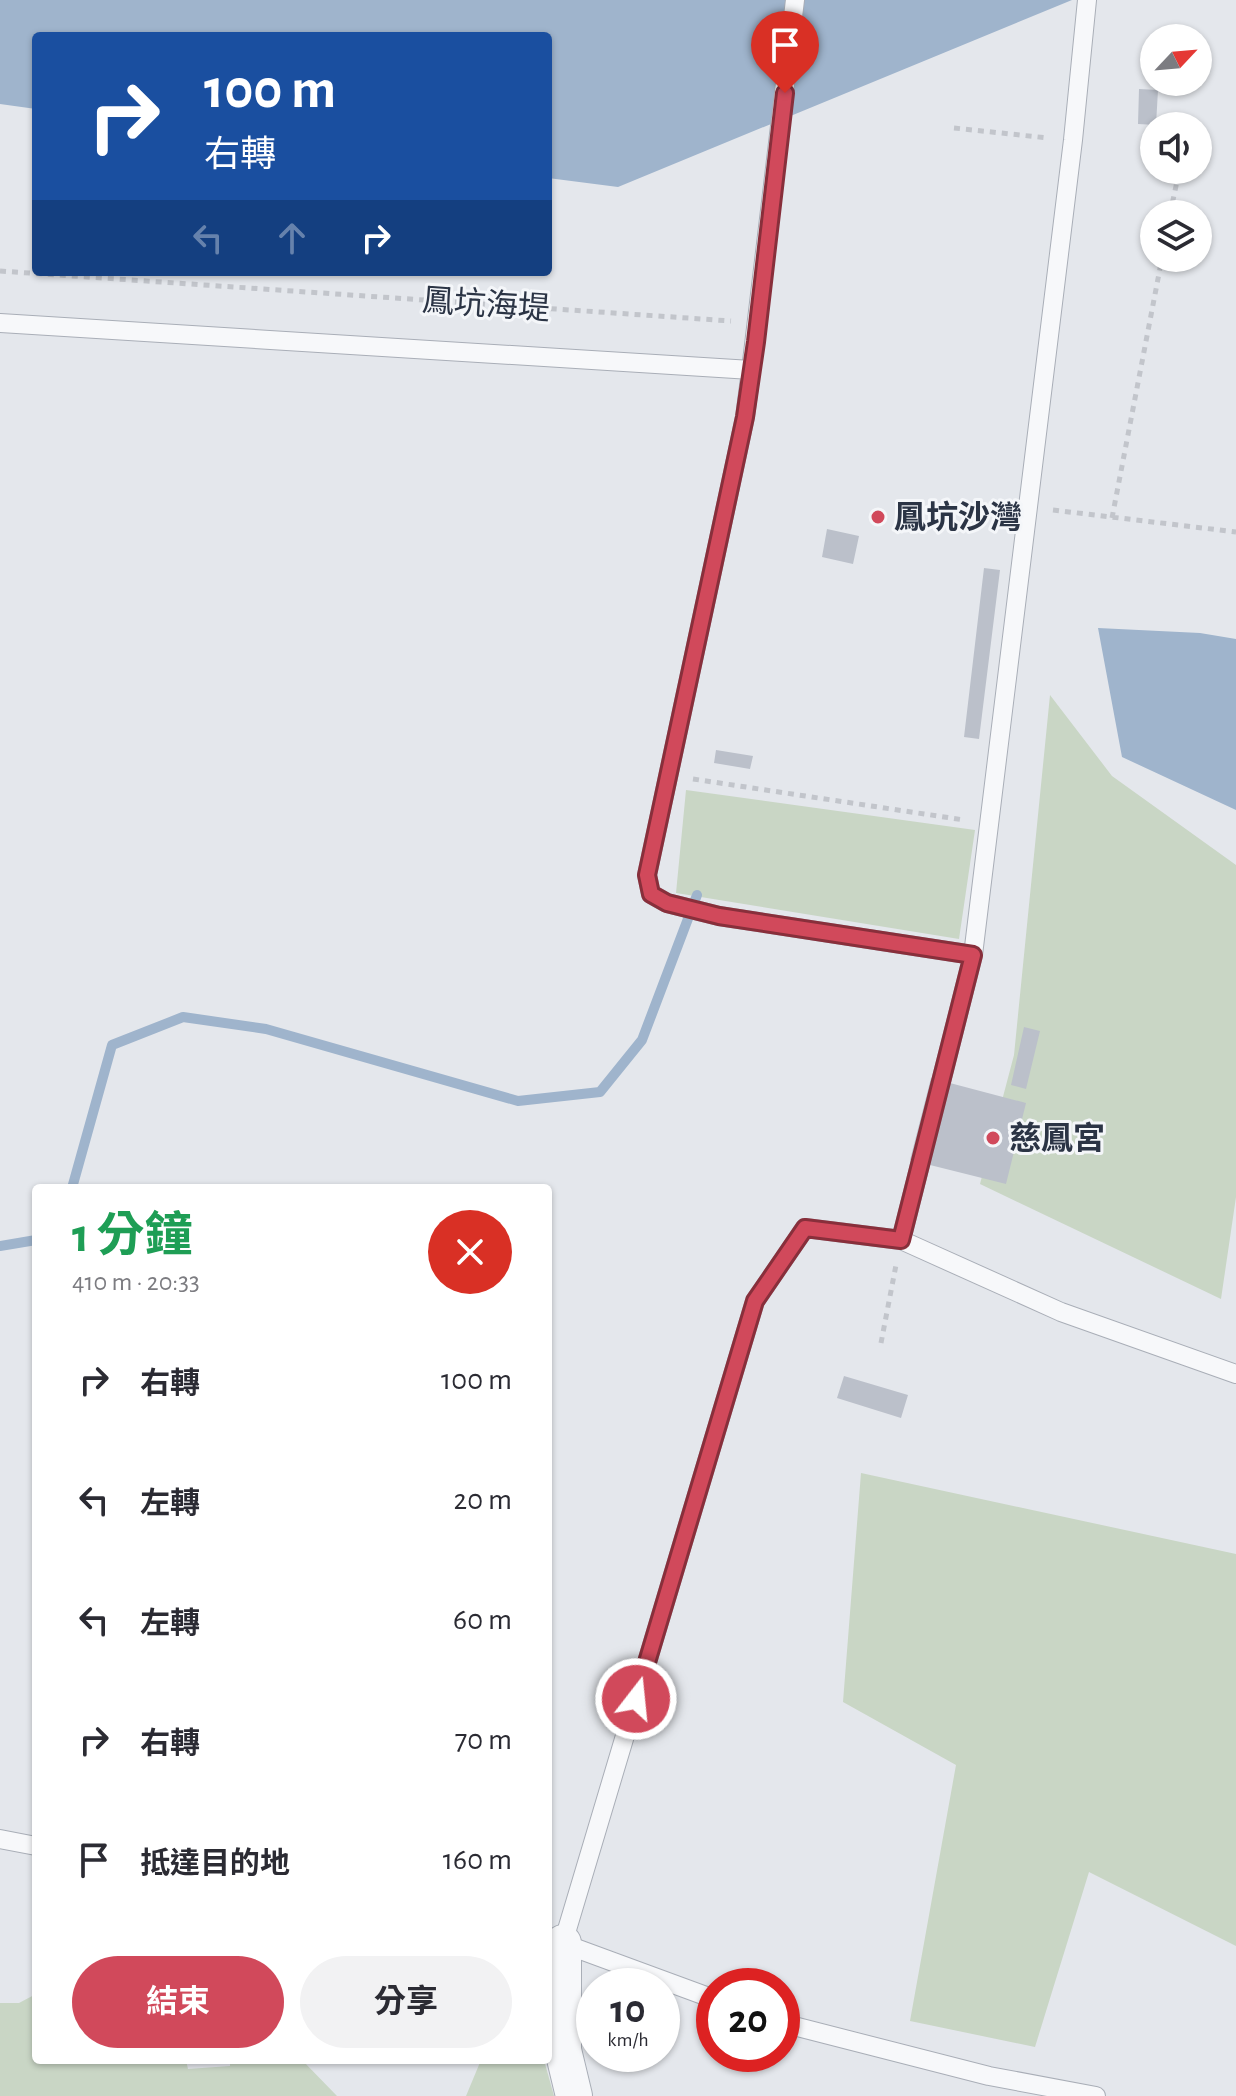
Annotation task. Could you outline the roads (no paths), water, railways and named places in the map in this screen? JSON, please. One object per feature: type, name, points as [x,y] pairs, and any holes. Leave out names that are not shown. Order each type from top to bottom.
[{"type":"street","points":[[555,1941],[563,2050],[574,2096]]},
{"type":"lane","points":[[795,0],[745,417],[647,875],[651,894],[667,903],[719,916],[973,955]]},
{"type":"lane","points":[[901,1240],[973,955],[1073,140],[1087,0]]},
{"type":"lane","points":[[0,323],[751,370]]},
{"type":"lane","points":[[696,1992],[555,1941],[755,1301],[805,1228],[901,1240],[1061,1312],[1236,1374]]},
{"type":"lane","points":[[0,1839],[32,1845]]},
{"type":"lane","points":[[800,2028],[989,2076],[1096,2096]]},
{"type":"water","points":[[0,0],[1072,0],[618,187],[552,179],[552,32],[32,32],[32,108],[0,104]]},
{"type":"water","points":[[1098,628],[1200,633],[1236,639],[1236,810],[1122,757]]},
{"type":"waterway","points":[[73,1184],[112,1045],[183,1017],[266,1029],[518,1101],[600,1092],[642,1040],[697,895]]},
{"type":"waterway","points":[[0,1246],[32,1241]]},
{"type":"place","name":"鳳坑沙灣","points":[[878,517]]},
{"type":"place","name":"慈鳳宮","points":[[993,1138]]}]
